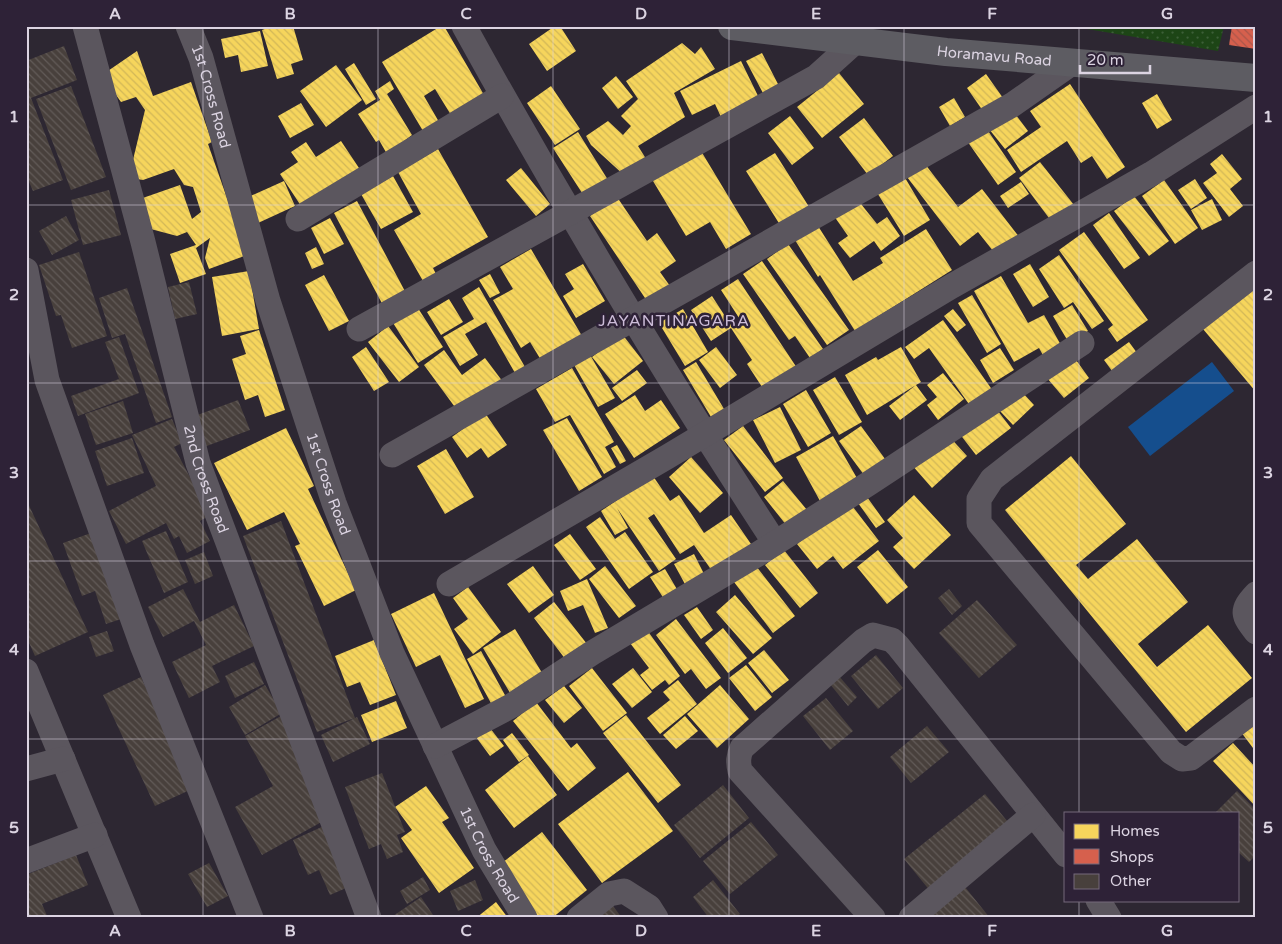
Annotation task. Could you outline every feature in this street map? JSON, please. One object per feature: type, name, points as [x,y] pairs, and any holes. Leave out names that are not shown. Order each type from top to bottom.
[{"type":"street","name":"2nd Cross Road","points":[[85,26],[143,242],[198,463],[360,915]]},
{"type":"street","name":"1st Cross Road","points":[[188,26],[201,58],[268,301],[334,503],[392,653],[484,850],[525,918]]},
{"type":"street","points":[[464,26],[502,96],[704,435],[774,543]]},
{"type":"street","name":"Horamavu Road","points":[[746,27],[946,52],[1256,78]]},
{"type":"street","points":[[359,329],[816,77],[856,41]]},
{"type":"street","points":[[392,455],[1012,105],[1072,63]]},
{"type":"street","points":[[298,219],[502,96]]},
{"type":"street","points":[[449,584],[704,435],[952,286],[1151,174],[1256,107]]},
{"type":"street","points":[[26,270],[47,380],[142,645],[251,918]]},
{"type":"street","points":[[1256,273],[992,479],[979,499],[979,522],[1172,752],[1182,759],[1192,758],[1256,709]]},
{"type":"street","points":[[435,746],[510,706],[592,653],[774,543],[868,484],[1082,343]]},
{"type":"street","points":[[1256,594],[1245,605],[1244,611],[1247,621],[1256,632]]},
{"type":"street","points":[[873,918],[740,771],[739,755],[742,748],[863,641],[873,635],[883,636],[898,646],[1064,853]]},
{"type":"street","points":[[28,681],[130,918]]},
{"type":"street","points":[[26,769],[63,759]]},
{"type":"street","points":[[911,918],[1033,815]]},
{"type":"street","points":[[26,861],[94,835]]},
{"type":"street","points":[[579,918],[610,894],[624,891],[649,907],[656,918]]},
{"type":"street","points":[[1099,902],[1109,918]]},
{"type":"green space","points":[[1082,26],[1224,26],[1218,51],[1081,28]]},
{"type":"water","points":[[1212,362],[1234,391],[1150,456],[1128,427]]},
{"type":"building: Homes","points":[[273,26],[293,26],[303,60],[291,64],[294,74],[277,79],[262,30]]},
{"type":"building: Homes","points":[[441,26],[444,26],[484,95],[451,115],[435,89],[424,96],[439,122],[423,131],[382,62]]},
{"type":"building: Homes","points":[[555,26],[560,26],[576,51],[547,71],[529,44]]},
{"type":"building: Homes","points":[[260,31],[268,66],[241,72],[238,55],[225,58],[221,39]]},
{"type":"building: Homes","points":[[682,43],[695,54],[701,47],[715,69],[674,93],[685,117],[638,146],[648,162],[625,176],[591,145],[586,136],[608,121],[623,135],[631,126],[621,116],[638,99],[626,81]]},
{"type":"building: Homes","points":[[137,51],[153,96],[191,82],[212,142],[208,144],[247,255],[209,269],[205,258],[210,238],[196,248],[206,274],[180,283],[170,254],[196,245],[187,232],[177,236],[147,228],[137,200],[180,185],[192,219],[201,212],[193,187],[184,185],[174,169],[143,180],[137,179],[132,164],[145,110],[136,97],[121,102],[102,75]]},
{"type":"building: Homes","points":[[762,53],[779,86],[764,95],[746,61]]},
{"type":"building: Homes","points":[[741,61],[759,98],[721,117],[715,104],[692,115],[680,91]]},
{"type":"building: Homes","points":[[354,63],[376,99],[366,105],[345,69]]},
{"type":"building: Homes","points":[[336,65],[362,100],[326,127],[300,91]]},
{"type":"building: Homes","points":[[839,73],[864,104],[822,138],[797,107]]},
{"type":"building: Homes","points":[[986,74],[1003,98],[983,111],[967,88]]},
{"type":"building: Homes","points":[[616,76],[633,97],[618,109],[602,88]]},
{"type":"building: Homes","points":[[390,81],[394,89],[387,94],[412,135],[387,154],[379,140],[376,142],[358,114],[380,100],[375,91]]},
{"type":"building: Homes","points":[[1070,84],[1125,167],[1107,179],[1092,156],[1081,163],[1067,141],[1021,172],[1007,150],[1041,127],[1030,111]]},
{"type":"building: Homes","points":[[551,86],[580,129],[555,145],[527,103]]},
{"type":"building: Homes","points":[[1157,94],[1172,120],[1157,129],[1142,103]]},
{"type":"building: Homes","points":[[954,98],[965,117],[950,126],[939,107]]},
{"type":"building: Homes","points":[[301,103],[314,125],[290,138],[278,116]]},
{"type":"building: Homes","points":[[1013,111],[1028,131],[1005,149],[989,129]]},
{"type":"building: Homes","points":[[790,116],[814,148],[792,165],[768,133]]},
{"type":"building: Homes","points":[[864,118],[893,156],[868,175],[839,137]]},
{"type":"building: Homes","points":[[984,125],[1016,172],[998,185],[965,138]]},
{"type":"building: Homes","points":[[578,132],[608,180],[584,196],[553,148]]},
{"type":"building: Homes","points":[[341,141],[361,171],[303,209],[280,174],[298,162],[291,152],[306,142],[316,157]]},
{"type":"building: Homes","points":[[698,146],[751,234],[726,249],[710,222],[686,236],[650,176]]},
{"type":"building: Homes","points":[[438,149],[488,237],[433,268],[436,274],[423,281],[394,230],[421,214],[398,172]]},
{"type":"building: Homes","points":[[775,153],[811,210],[782,228],[746,171]]},
{"type":"building: Homes","points":[[1222,154],[1242,179],[1230,189],[1243,206],[1229,217],[1203,183],[1217,173],[1210,164]]},
{"type":"building: Homes","points":[[1040,162],[1074,205],[1052,222],[1019,178]]},
{"type":"building: Homes","points":[[925,164],[958,207],[982,189],[1020,238],[997,256],[978,232],[960,246],[907,177]]},
{"type":"building: Homes","points":[[521,168],[550,204],[536,216],[506,180]]},
{"type":"building: Homes","points":[[393,176],[413,212],[381,229],[361,194]]},
{"type":"building: Homes","points":[[904,176],[930,220],[904,236],[876,191]]},
{"type":"building: Homes","points":[[1195,179],[1207,198],[1191,209],[1178,190]]},
{"type":"building: Homes","points":[[1164,180],[1198,228],[1175,244],[1142,196]]},
{"type":"building: Homes","points":[[284,181],[295,206],[258,223],[246,198]]},
{"type":"building: Homes","points":[[1021,182],[1029,194],[1008,208],[1000,196]]},
{"type":"building: Homes","points":[[1134,196],[1169,241],[1149,256],[1114,211]]},
{"type":"building: Homes","points":[[617,197],[647,241],[657,233],[676,261],[660,272],[670,286],[647,301],[590,216]]},
{"type":"building: Homes","points":[[857,199],[877,224],[887,217],[900,236],[881,251],[874,241],[850,258],[838,243],[848,236],[834,216]]},
{"type":"building: Homes","points":[[1212,199],[1222,220],[1202,230],[1191,210]]},
{"type":"building: Homes","points":[[357,201],[408,297],[385,309],[334,213]]},
{"type":"building: Homes","points":[[1109,213],[1140,258],[1124,269],[1093,225]]},
{"type":"building: Homes","points":[[330,218],[344,244],[324,254],[311,228]]},
{"type":"building: Homes","points":[[818,226],[853,281],[883,263],[880,258],[926,229],[952,270],[855,331],[820,275],[818,277],[795,240]]},
{"type":"building: Homes","points":[[1084,232],[1148,320],[1117,342],[1108,329],[1113,325],[1059,250]]},
{"type":"building: Homes","points":[[788,244],[849,330],[827,345],[767,259]]},
{"type":"building: Homes","points":[[316,247],[324,264],[312,269],[305,253]]},
{"type":"building: Homes","points":[[531,249],[582,336],[541,360],[530,342],[521,348],[493,300],[513,289],[500,267]]},
{"type":"building: Homes","points":[[1059,255],[1104,321],[1092,329],[1073,302],[1064,308],[1039,269]]},
{"type":"building: Homes","points":[[762,261],[823,349],[810,358],[795,336],[789,340],[743,274]]},
{"type":"building: Homes","points":[[583,264],[605,301],[576,318],[563,296],[574,289],[565,274]]},
{"type":"building: Homes","points":[[1030,264],[1049,297],[1033,307],[1013,274]]},
{"type":"building: Homes","points":[[249,271],[259,329],[222,336],[212,277]]},
{"type":"building: Homes","points":[[490,274],[500,293],[490,298],[479,280]]},
{"type":"building: Homes","points":[[324,275],[349,321],[329,331],[305,285]]},
{"type":"building: Homes","points":[[1001,276],[1028,323],[1044,315],[1062,347],[1044,357],[1039,348],[1014,362],[974,291]]},
{"type":"building: Homes","points":[[738,279],[799,371],[766,393],[747,364],[752,360],[731,328],[711,341],[691,310],[712,296],[732,327],[741,321],[721,290]]},
{"type":"building: Homes","points":[[1256,284],[1256,392],[1203,329]]},
{"type":"building: Homes","points":[[479,287],[525,367],[515,373],[486,322],[465,334],[478,355],[460,366],[443,337],[474,319],[462,298]]},
{"type":"building: Homes","points":[[972,295],[1001,344],[987,353],[958,303]]},
{"type":"building: Homes","points":[[449,299],[463,322],[441,335],[427,312]]},
{"type":"building: Homes","points":[[414,302],[443,347],[418,363],[390,318]]},
{"type":"building: Homes","points":[[1072,305],[1088,331],[1069,343],[1053,316]]},
{"type":"building: Homes","points":[[683,309],[708,352],[685,366],[659,323]]},
{"type":"building: Homes","points":[[953,309],[966,325],[957,332],[944,316]]},
{"type":"building: Homes","points":[[943,320],[993,391],[971,407],[929,348],[914,359],[905,347]]},
{"type":"building: Homes","points":[[388,326],[419,367],[399,382],[368,342]]},
{"type":"building: Homes","points":[[259,330],[285,410],[265,417],[258,395],[245,400],[232,359],[246,354],[240,336]]},
{"type":"building: Homes","points":[[622,334],[643,361],[614,384],[592,357]]},
{"type":"building: Homes","points":[[1129,342],[1140,357],[1115,375],[1104,360]]},
{"type":"building: Homes","points":[[366,347],[389,382],[374,391],[352,357]]},
{"type":"building: Homes","points":[[716,347],[737,375],[720,388],[699,360]]},
{"type":"building: Homes","points":[[901,347],[921,382],[867,415],[845,375],[876,357],[878,360]]},
{"type":"building: Homes","points":[[1000,348],[1014,370],[993,383],[980,360]]},
{"type":"building: Homes","points":[[444,350],[462,375],[485,358],[503,382],[460,414],[424,365]]},
{"type":"building: Homes","points":[[589,353],[615,398],[598,407],[573,363]]},
{"type":"building: Homes","points":[[1071,353],[1089,378],[1064,398],[1047,378]]},
{"type":"building: Homes","points":[[696,362],[727,414],[714,422],[683,370]]},
{"type":"building: Homes","points":[[572,368],[614,442],[605,447],[616,467],[604,474],[570,415],[555,422],[536,389]]},
{"type":"building: Homes","points":[[637,370],[647,383],[622,401],[612,388]]},
{"type":"building: Homes","points":[[943,373],[964,399],[938,420],[927,405],[937,397],[927,385]]},
{"type":"building: Homes","points":[[835,377],[862,422],[839,435],[813,390]]},
{"type":"building: Homes","points":[[916,385],[927,400],[900,420],[889,406]]},
{"type":"building: Homes","points":[[806,390],[831,433],[808,447],[783,404]]},
{"type":"building: Homes","points":[[1022,392],[1034,405],[1013,425],[1000,411]]},
{"type":"building: Homes","points":[[635,395],[645,411],[661,400],[680,428],[634,458],[605,414]]},
{"type":"building: Homes","points":[[994,406],[1011,428],[976,455],[959,433]]},
{"type":"building: Homes","points":[[780,407],[801,450],[775,463],[753,420]]},
{"type":"building: Homes","points":[[485,413],[507,445],[488,458],[481,448],[467,458],[452,437]]},
{"type":"building: Homes","points":[[567,418],[602,477],[579,491],[543,430]]},
{"type":"building: Homes","points":[[743,426],[783,478],[765,492],[724,440]]},
{"type":"building: Homes","points":[[861,426],[888,463],[867,479],[839,441]]},
{"type":"building: Homes","points":[[286,428],[314,486],[308,489],[356,590],[324,606],[295,546],[300,544],[284,512],[247,530],[214,463]]},
{"type":"building: Homes","points":[[946,433],[967,456],[932,488],[911,464]]},
{"type":"building: Homes","points":[[833,436],[858,480],[820,501],[796,457]]},
{"type":"building: Homes","points":[[617,445],[626,461],[620,464],[611,448]]},
{"type":"building: Homes","points":[[446,449],[474,497],[445,514],[417,466]]},
{"type":"building: Homes","points":[[1071,456],[1126,524],[1076,565],[1088,579],[1137,539],[1188,602],[1138,644],[1157,667],[1208,625],[1252,678],[1186,732],[1005,510]]},
{"type":"building: Homes","points":[[691,457],[723,493],[700,513],[669,477]]},
{"type":"building: Homes","points":[[653,476],[670,501],[679,495],[704,533],[731,515],[751,544],[712,571],[694,545],[680,554],[654,514],[648,518],[676,559],[659,571],[617,508],[628,528],[615,535],[601,511]]},
{"type":"building: Homes","points":[[783,481],[807,510],[787,526],[764,497]]},
{"type":"building: Homes","points":[[914,495],[951,535],[914,569],[893,547],[903,538],[887,520]]},
{"type":"building: Homes","points":[[867,497],[885,522],[876,528],[858,503]]},
{"type":"building: Homes","points":[[850,503],[879,541],[843,569],[833,556],[817,569],[797,544]]},
{"type":"building: Homes","points":[[600,517],[615,539],[625,532],[653,572],[629,589],[586,527]]},
{"type":"building: Homes","points":[[570,534],[596,569],[580,580],[554,545]]},
{"type":"building: Homes","points":[[784,550],[818,593],[800,608],[765,565]]},
{"type":"building: Homes","points":[[878,550],[908,587],[887,604],[857,567]]},
{"type":"building: Homes","points":[[694,554],[705,576],[686,586],[674,564]]},
{"type":"building: Homes","points":[[533,566],[554,595],[529,613],[507,584]]},
{"type":"building: Homes","points":[[605,566],[636,606],[619,618],[589,579]]},
{"type":"building: Homes","points":[[756,566],[795,616],[773,633],[734,582]]},
{"type":"building: Homes","points":[[665,569],[678,591],[664,599],[650,577]]},
{"type":"building: Homes","points":[[587,579],[608,628],[595,633],[583,605],[568,611],[560,591]]},
{"type":"building: Homes","points":[[468,587],[501,632],[473,654],[454,629],[468,619],[453,598]]},
{"type":"building: Homes","points":[[434,593],[484,699],[465,708],[440,655],[416,667],[391,614]]},
{"type":"building: Homes","points":[[735,595],[772,638],[753,654],[716,612]]},
{"type":"building: Homes","points":[[554,602],[587,644],[566,660],[534,618]]},
{"type":"building: Homes","points":[[697,607],[713,630],[701,639],[684,615]]},
{"type":"building: Homes","points":[[676,619],[721,678],[706,689],[691,669],[685,674],[656,635]]},
{"type":"building: Homes","points":[[723,628],[747,658],[728,673],[705,643]]},
{"type":"building: Homes","points":[[515,629],[544,676],[512,696],[483,648]]},
{"type":"building: Homes","points":[[647,630],[680,676],[669,685],[665,680],[652,690],[640,675],[649,668],[630,643]]},
{"type":"building: Homes","points":[[374,640],[396,695],[370,705],[360,682],[347,687],[335,656]]},
{"type":"building: Homes","points":[[764,650],[789,680],[772,693],[748,663]]},
{"type":"building: Homes","points":[[481,651],[506,697],[492,705],[467,659]]},
{"type":"building: Homes","points":[[746,665],[772,697],[755,711],[729,678]]},
{"type":"building: Homes","points":[[592,668],[627,713],[603,731],[569,686]]},
{"type":"building: Homes","points":[[633,668],[652,692],[632,708],[612,684]]},
{"type":"building: Homes","points":[[678,680],[697,704],[660,734],[647,718],[670,700],[663,692]]},
{"type":"building: Homes","points":[[720,685],[749,719],[717,748],[687,714]]},
{"type":"building: Homes","points":[[564,686],[582,708],[564,723],[545,700]]},
{"type":"building: Homes","points":[[396,701],[407,728],[372,742],[361,715]]},
{"type":"building: Homes","points":[[536,702],[571,748],[577,743],[596,768],[568,791],[513,721]]},
{"type":"building: Homes","points":[[626,715],[681,785],[658,803],[603,733]]},
{"type":"building: Homes","points":[[685,716],[698,731],[676,749],[663,735]]},
{"type":"building: Homes","points":[[1256,721],[1256,752],[1241,732]]},
{"type":"building: Homes","points":[[486,723],[504,746],[490,756],[473,733]]},
{"type":"building: Homes","points":[[512,733],[529,755],[519,762],[503,740]]},
{"type":"building: Homes","points":[[1233,743],[1256,768],[1256,807],[1213,761]]},
{"type":"building: Homes","points":[[528,756],[557,795],[514,828],[485,790]]},
{"type":"building: Homes","points":[[628,772],[673,831],[602,883],[558,824]]},
{"type":"building: Homes","points":[[426,786],[449,818],[442,822],[474,868],[439,893],[401,838],[412,830],[395,807]]},
{"type":"building: Homes","points":[[542,832],[587,890],[552,918],[538,918],[498,866]]},
{"type":"building: Homes","points":[[496,902],[508,918],[476,918]]},
{"type":"building: Shops","points":[[1232,26],[1256,26],[1256,49],[1229,45]]},
{"type":"building: Other","points":[[64,46],[77,80],[31,98],[63,180],[33,191],[26,175],[26,61]]},
{"type":"building: Other","points":[[71,86],[106,177],[71,190],[36,99]]},
{"type":"building: Other","points":[[109,190],[121,235],[83,245],[71,200]]},
{"type":"building: Other","points":[[66,216],[79,240],[52,255],[39,231]]},
{"type":"building: Other","points":[[79,252],[107,336],[72,348],[61,315],[56,316],[39,265]]},
{"type":"building: Other","points":[[189,282],[197,314],[175,319],[168,287]]},
{"type":"building: Other","points":[[127,288],[172,417],[156,423],[125,334],[112,338],[99,298]]},
{"type":"building: Other","points":[[119,337],[139,393],[78,416],[71,396],[119,379],[105,342]]},
{"type":"building: Other","points":[[238,400],[250,430],[204,447],[192,417]]},
{"type":"building: Other","points":[[123,401],[133,433],[96,445],[85,414]]},
{"type":"building: Other","points":[[172,419],[182,443],[174,447],[210,515],[200,521],[210,541],[187,553],[179,536],[174,539],[166,523],[126,544],[109,511],[156,486],[132,435]]},
{"type":"building: Other","points":[[132,438],[144,473],[107,486],[95,451]]},
{"type":"building: Other","points":[[26,499],[88,632],[35,656],[26,636]]},
{"type":"building: Other","points":[[281,521],[355,718],[317,732],[243,536]]},
{"type":"building: Other","points":[[166,531],[188,582],[164,593],[142,541]]},
{"type":"building: Other","points":[[91,533],[121,619],[106,624],[95,591],[82,596],[63,543]]},
{"type":"building: Other","points":[[204,552],[213,576],[195,584],[185,560]]},
{"type":"building: Other","points":[[183,589],[200,622],[234,605],[254,646],[212,666],[220,682],[189,698],[172,662],[206,645],[194,621],[163,637],[148,607]]},
{"type":"building: Other","points":[[949,589],[962,606],[952,615],[938,598]]},
{"type":"building: Other","points":[[977,600],[1017,645],[979,678],[939,633]]},
{"type":"building: Other","points":[[107,631],[114,651],[96,657],[89,637]]},
{"type":"building: Other","points":[[876,655],[903,688],[878,709],[851,676]]},
{"type":"building: Other","points":[[254,662],[264,684],[235,698],[225,676]]},
{"type":"building: Other","points":[[838,675],[857,697],[848,706],[829,683]]},
{"type":"building: Other","points":[[141,677],[192,789],[155,806],[103,695]]},
{"type":"building: Other","points":[[265,685],[282,713],[245,735],[229,707]]},
{"type":"building: Other","points":[[826,698],[853,731],[830,750],[803,716]]},
{"type":"building: Other","points":[[281,716],[327,819],[262,855],[235,807],[273,786],[245,736]]},
{"type":"building: Other","points":[[357,717],[370,744],[333,762],[321,735]]},
{"type":"building: Other","points":[[927,726],[949,752],[911,783],[890,757]]},
{"type":"building: Other","points":[[382,773],[405,832],[397,835],[403,852],[387,859],[381,844],[369,849],[345,787]]},
{"type":"building: Other","points":[[723,785],[749,818],[700,858],[674,825]]},
{"type":"building: Other","points":[[1237,791],[1256,810],[1256,855],[1249,862],[1240,854],[1240,812],[1216,812]]},
{"type":"building: Other","points":[[985,794],[1012,827],[931,892],[904,859]]},
{"type":"building: Other","points":[[751,822],[778,855],[730,894],[703,861]]},
{"type":"building: Other","points":[[326,825],[353,885],[330,895],[319,870],[308,875],[293,840]]},
{"type":"building: Other","points":[[76,855],[88,885],[42,904],[48,918],[26,918],[26,875]]},
{"type":"building: Other","points":[[209,863],[228,896],[207,907],[188,874]]},
{"type":"building: Other","points":[[423,877],[430,890],[407,904],[400,891]]},
{"type":"building: Other","points":[[475,880],[483,900],[458,911],[450,891]]},
{"type":"building: Other","points":[[713,880],[740,914],[735,918],[709,918],[693,897]]},
{"type":"building: Other","points":[[965,887],[990,918],[927,918]]},
{"type":"building: Other","points":[[421,897],[435,918],[395,918],[393,916]]},
{"type":"building: Other","points":[[610,902],[622,918],[591,918]]},
{"type":"district","name":"JAYANTINAGARA","points":[[674,320]]}]
